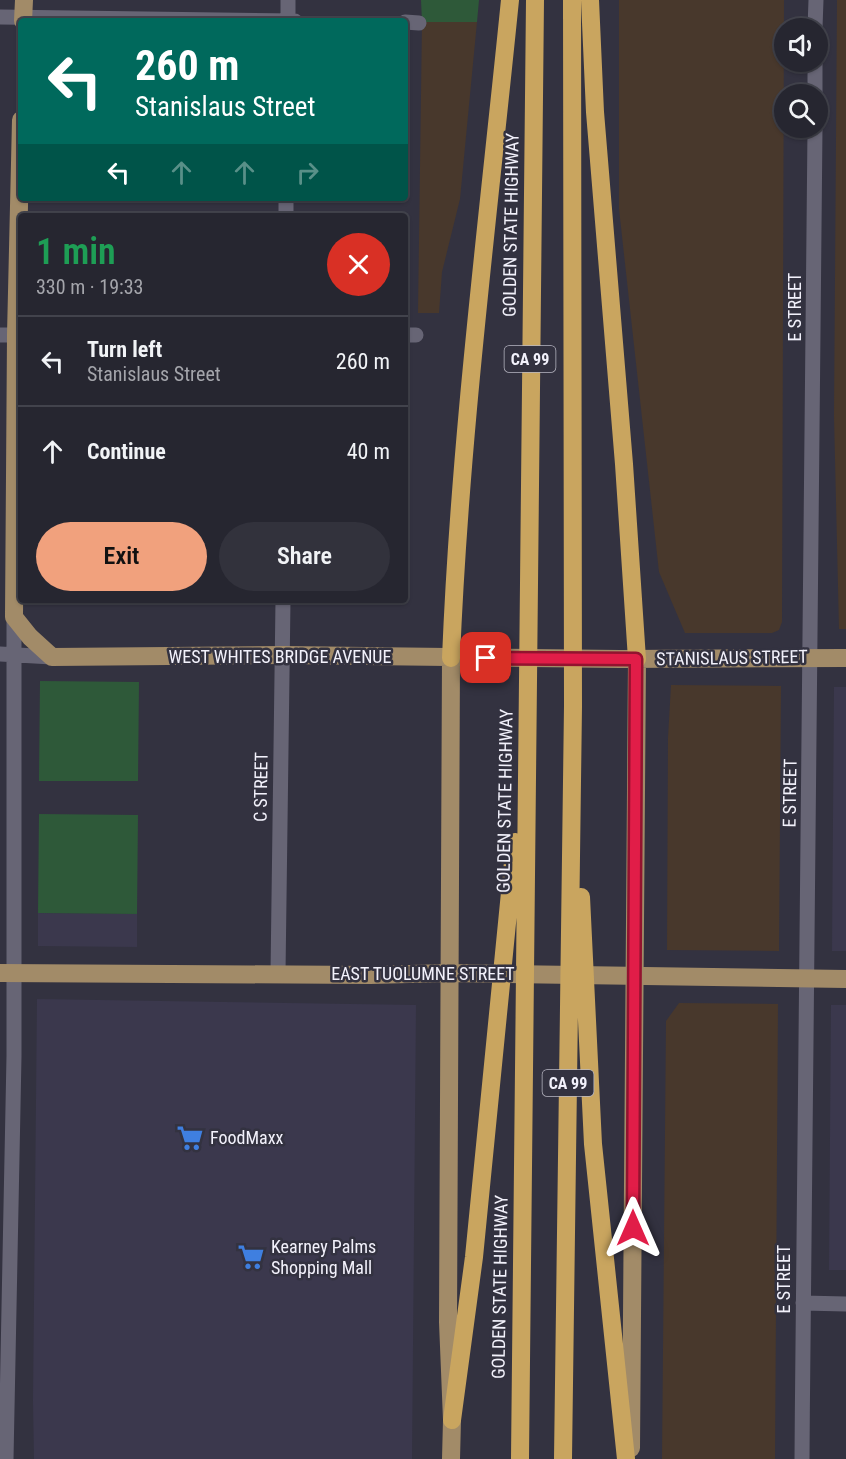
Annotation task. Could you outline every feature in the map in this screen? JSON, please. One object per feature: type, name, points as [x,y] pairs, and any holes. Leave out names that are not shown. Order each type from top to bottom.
[{"type":"highway","points":[[459,658],[455,553],[478,290],[510,0]]},
{"type":"highway","name":"GOLDEN STATE HIGHWAY","points":[[520,1459],[535,0]]},
{"type":"highway","name":"CA 99","points":[[563,1459],[573,706],[572,0]]},
{"type":"highway","points":[[590,0],[595,112],[624,464],[628,659]]},
{"type":"highway","points":[[573,706],[593,1144],[626,1459]]},
{"type":"highway","points":[[452,1420],[474,1257],[526,718]]},
{"type":"main road","points":[[18,192],[12,335],[14,617],[30,637],[52,657]]},
{"type":"main road","name":"WEST WHITES BRIDGE AVENUE","points":[[52,657],[545,658]]},
{"type":"main road","name":"STANISLAUS STREET","points":[[545,658],[846,657]]},
{"type":"main road","points":[[451,1459],[452,1420],[448,1322],[459,658]]},
{"type":"main road","points":[[628,659],[631,1459]]},
{"type":"main road","name":"EAST TUOLUMNE STREET","points":[[7,973],[454,973],[846,979]]},
{"type":"street","points":[[288,0],[288,18]]},
{"type":"street","points":[[815,18],[816,0]]},
{"type":"street","points":[[0,17],[24,13],[189,18]]},
{"type":"street","name":"E STREET","points":[[802,1459],[815,138]]},
{"type":"street","name":"C STREET","points":[[278,974],[283,603]]},
{"type":"street","points":[[6,1459],[4,1285],[12,1191],[7,973],[8,654],[14,617]]},
{"type":"street","name":"WEST WHITES BRIDGE AVENUE","points":[[8,654],[52,657]]},
{"type":"street","points":[[803,1303],[846,1304]]},
{"type":"shaded area","points":[[619,0],[784,0],[784,18],[774,18],[774,72],[784,72],[784,84],[774,84],[774,138],[784,138],[782,622],[779,630],[772,633],[685,633],[659,572],[619,209]]},
{"type":"shaded area","points":[[837,0],[846,0],[846,629],[839,629],[834,416]]},
{"type":"shaded area","points":[[422,22],[477,22],[460,199],[442,272],[439,313],[418,313]]},
{"type":"shaded area","points":[[671,685],[781,686],[779,951],[667,950],[668,738]]},
{"type":"shaded area","points":[[834,687],[846,687],[846,951],[832,951]]},
{"type":"shaded area","points":[[38,913],[137,914],[137,947],[38,946]]},
{"type":"shaded area","points":[[37,999],[416,1005],[412,1459],[34,1459]]},
{"type":"shaded area","points":[[679,1003],[778,1004],[775,1459],[662,1459],[666,1021]]},
{"type":"shaded area","points":[[831,1005],[846,1005],[846,1270],[829,1270]]},
{"type":"green space","points":[[421,0],[479,0],[477,22],[422,22]]},
{"type":"green space","points":[[40,681],[139,682],[138,781],[39,781]]},
{"type":"green space","points":[[39,814],[138,815],[137,914],[38,913]]},
{"type":"place","name":"FoodMaxx","points":[[190,1138]]},
{"type":"place","name":"Kearney Palms Shopping Mall","points":[[251,1257]]},
{"type":"route","points":[[486,658],[636,659],[633,1228]]}]
